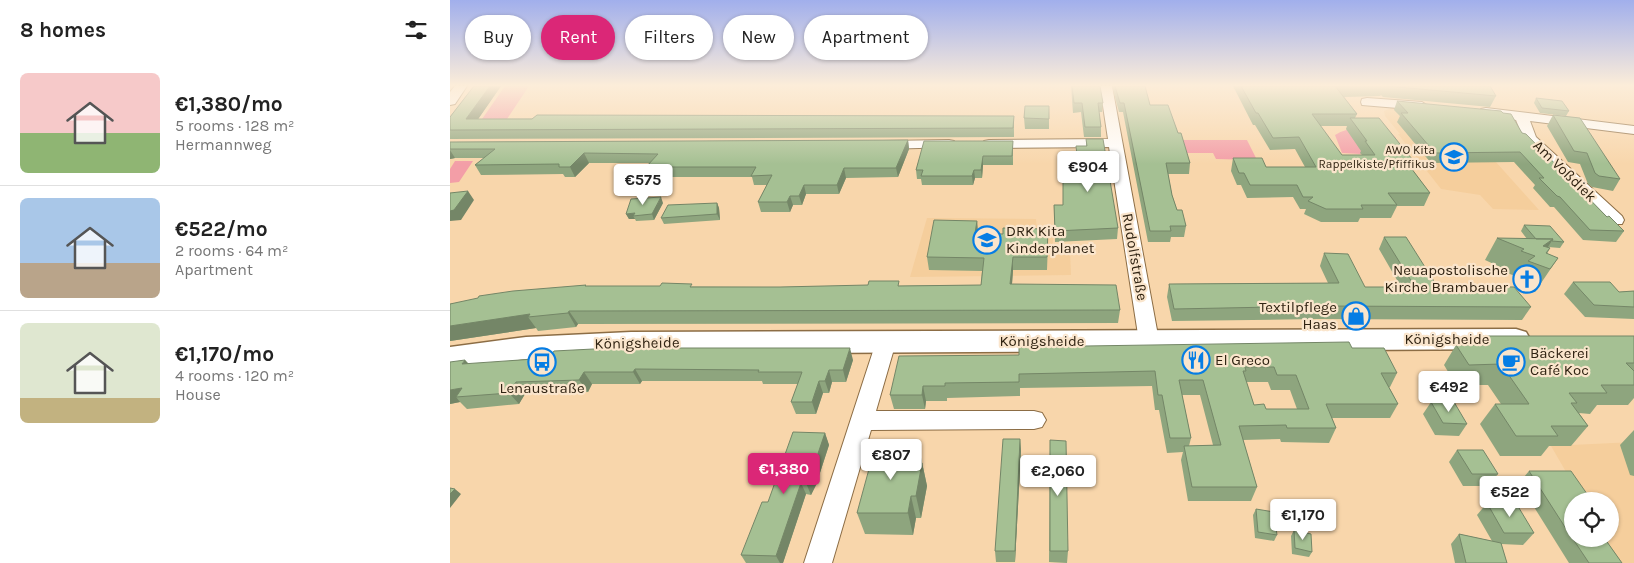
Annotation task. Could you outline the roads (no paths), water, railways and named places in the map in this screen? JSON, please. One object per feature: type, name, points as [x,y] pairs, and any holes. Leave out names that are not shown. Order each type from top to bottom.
[{"type":"main road","name":"Königsheide","points":[[450,358],[526,348],[575,345],[1544,339]]},
{"type":"street","name":"Rudolfstraße","points":[[1111,112],[1149,340]]},
{"type":"street","points":[[1484,112],[1634,130]]},
{"type":"street","name":"Am Voßdiek","points":[[1522,117],[1530,139],[1616,220]]},
{"type":"street","points":[[866,145],[1116,143]]},
{"type":"street","points":[[818,563],[860,421],[886,342]]},
{"type":"street","points":[[860,421],[1034,420]]},
{"type":"place","name":"AWO Kita Rappelkiste/Pfiffikus","points":[[1454,157]]},
{"type":"place","name":"DRK Kita Kinderplanet","points":[[987,240]]},
{"type":"place","name":"Neuapostolische Kirche Brambauer","points":[[1527,279]]},
{"type":"place","name":"Textilpflege Haas","points":[[1356,316]]},
{"type":"place","name":"El Greco","points":[[1196,360]]},
{"type":"place","name":"Lenaustraße","points":[[542,362]]},
{"type":"place","name":"Bäckerei Café Koc","points":[[1511,362]]}]
